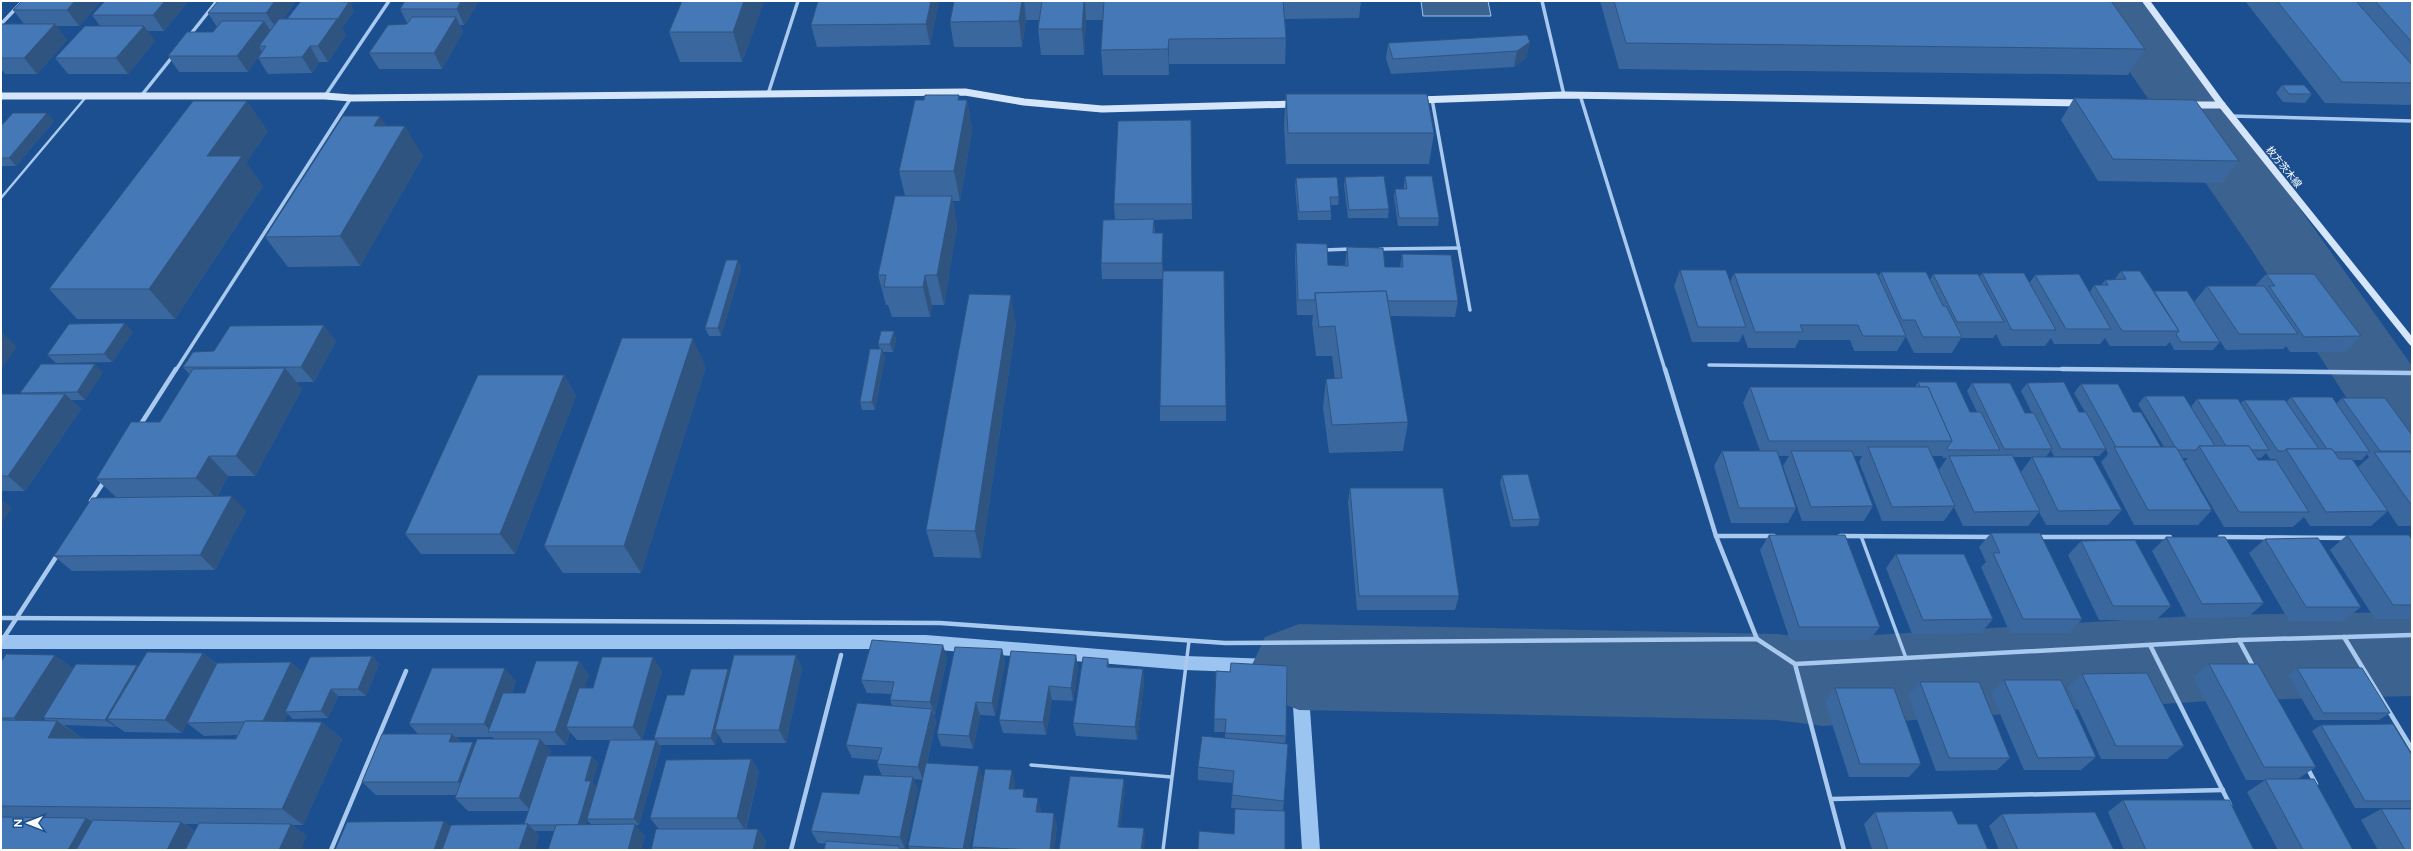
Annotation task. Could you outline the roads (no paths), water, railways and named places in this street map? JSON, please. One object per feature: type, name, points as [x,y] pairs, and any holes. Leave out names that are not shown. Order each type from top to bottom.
[{"type":"street","points":[[1,24],[23,1]]},
{"type":"street","points":[[189,37],[217,1]]},
{"type":"street","points":[[325,96],[389,1]]},
{"type":"street","points":[[767,95],[798,1]]},
{"type":"street","points":[[1542,1],[1564,95]]},
{"type":"street","name":"枚方茨木線","points":[[2146,1],[2222,106],[2412,342]]},
{"type":"street","points":[[141,96],[174,54]]},
{"type":"street","points":[[1,96],[325,96],[351,98],[965,92],[1024,102],[1102,109],[1304,104]]},
{"type":"street","points":[[1580,95],[1716,536],[1757,639]]},
{"type":"street","points":[[1408,100],[1580,95],[2088,103]]},
{"type":"street","points":[[136,431],[351,98]]},
{"type":"street","points":[[1432,99],[1470,310]]},
{"type":"street","points":[[2183,105],[2222,106]]},
{"type":"street","points":[[2231,116],[2412,121]]},
{"type":"street","points":[[1375,249],[1459,248]]},
{"type":"street","points":[[1321,250],[1360,249]]},
{"type":"street","points":[[1709,365],[2412,373]]},
{"type":"street","points":[[89,505],[106,478]]},
{"type":"street","points":[[1716,536],[1777,536]]},
{"type":"street","points":[[1831,536],[1997,537]]},
{"type":"street","points":[[2029,537],[2172,537]]},
{"type":"street","points":[[2212,537],[2356,538]]},
{"type":"street","points":[[1,642],[59,551]]},
{"type":"street","points":[[1,618],[940,623],[1225,644],[1757,639],[1795,664],[2239,640],[2412,635]]},
{"type":"street","points":[[2344,637],[2412,749]]},
{"type":"street","points":[[2239,640],[2258,674]]},
{"type":"street","points":[[2150,645],[2233,810]]},
{"type":"street","points":[[791,850],[841,655]]},
{"type":"street","points":[[1795,664],[1832,799],[1844,850]]},
{"type":"street","points":[[331,850],[406,671]]},
{"type":"street","points":[[2302,759],[2317,787]]},
{"type":"street","points":[[1832,799],[2223,790]]},
{"type":"lane","points":[[1,198],[87,96]]},
{"type":"lane","points":[[1861,536],[1906,658]]},
{"type":"lane","points":[[1163,850],[1183,676],[1189,641]]},
{"type":"lane","points":[[1031,765],[1171,777]]},
{"type":"water","points":[[1421,1],[1488,1],[1491,16],[1423,16]]},
{"type":"waterway","points":[[2112,1],[2277,231],[2389,397],[2412,425]]},
{"type":"waterway","points":[[1,642],[926,642],[1185,663],[1299,667],[1311,850]]},
{"type":"waterway","points":[[1299,667],[1776,677],[1823,682],[2209,658],[2412,654]]}]
